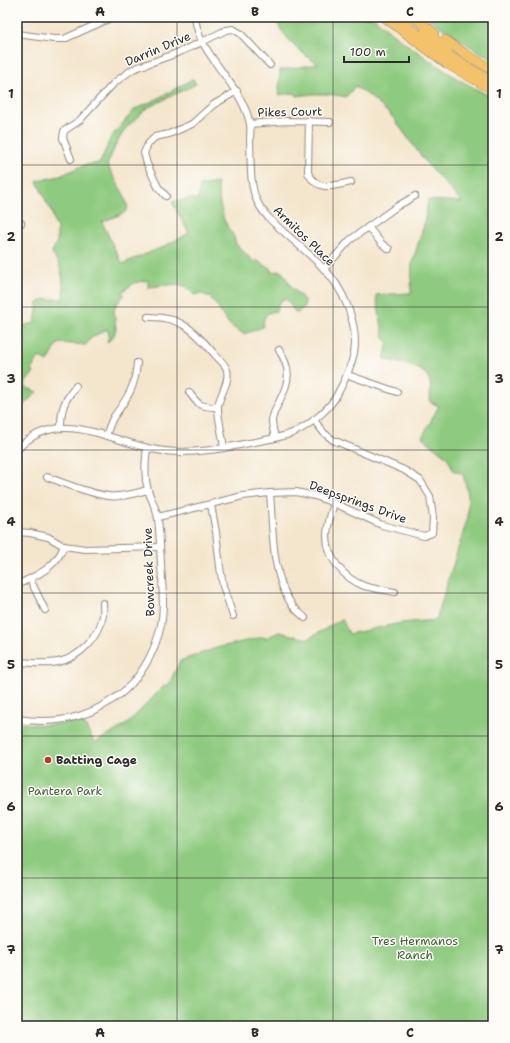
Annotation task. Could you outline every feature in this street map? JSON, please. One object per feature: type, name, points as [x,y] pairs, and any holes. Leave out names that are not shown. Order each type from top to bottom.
[{"type":"highway","points":[[384,17],[447,64],[493,90]]},
{"type":"highway","points":[[396,17],[434,47],[493,82]]},
{"type":"highway","points":[[406,17],[463,59],[493,75]]},
{"type":"highway","points":[[414,17],[464,54],[493,70]]},
{"type":"street","points":[[17,34],[64,39],[113,17]]},
{"type":"street","name":"Armitos Place","points":[[17,450],[23,443],[34,435],[46,430],[61,427],[83,429],[147,448],[184,452],[224,448],[275,438],[296,432],[314,420],[335,400],[348,375],[354,352],[354,329],[349,310],[341,291],[324,269],[270,220],[257,201],[251,178],[250,124],[237,91],[202,42],[195,17]]},
{"type":"street","name":"Darrin Drive","points":[[71,159],[63,138],[64,131],[80,120],[114,83],[133,69],[172,55],[226,30],[233,29],[240,33],[270,65]]},
{"type":"street","points":[[166,196],[158,187],[147,164],[144,153],[148,144],[155,137],[169,134],[192,124],[214,105],[237,91]]},
{"type":"street","name":"Pikes Court","points":[[250,124],[286,121],[330,122]]},
{"type":"street","points":[[309,122],[308,172],[312,180],[317,184],[328,187],[350,182]]},
{"type":"street","points":[[324,269],[350,240],[415,196]]},
{"type":"street","points":[[368,227],[382,244],[389,249]]},
{"type":"street","points":[[148,317],[160,317],[177,320],[193,331],[227,369],[228,378],[218,407],[224,448]]},
{"type":"street","points":[[275,438],[272,421],[285,390],[288,377],[286,363],[279,350]]},
{"type":"street","points":[[106,436],[113,420],[132,390],[137,363]]},
{"type":"street","points":[[348,375],[397,392]]},
{"type":"street","points":[[61,427],[61,413],[64,403],[76,386]]},
{"type":"street","points":[[189,392],[194,400],[204,407],[218,407]]},
{"type":"street","name":"Deepsprings Drive","points":[[158,517],[243,496],[296,492],[316,496],[382,525],[424,536],[432,533],[434,518],[430,496],[420,480],[404,470],[333,440],[324,433],[314,420]]},
{"type":"street","name":"Bowcreek Drive","points":[[17,719],[49,722],[81,716],[95,710],[120,695],[143,669],[151,655],[161,625],[163,596],[158,517],[148,490],[144,469],[147,448]]},
{"type":"street","points":[[47,477],[91,492],[109,496],[125,496],[148,490]]},
{"type":"street","points":[[270,493],[276,568],[280,582],[293,605],[305,618]]},
{"type":"street","points":[[334,503],[328,525],[327,536],[328,546],[337,566],[353,581],[365,586],[395,592]]},
{"type":"street","points":[[211,505],[219,549],[223,586],[232,616]]},
{"type":"street","points":[[17,532],[48,537],[64,546],[85,549],[160,547]]},
{"type":"street","points":[[17,585],[52,566],[60,557],[64,546]]},
{"type":"street","points":[[30,579],[46,610]]},
{"type":"street","points":[[17,662],[59,662],[72,657],[84,649],[93,639],[100,627],[103,616],[103,603]]},
{"type":"green space","points":[[274,17],[373,17],[402,41],[435,64],[458,79],[493,98],[493,1026],[17,1026],[17,722],[49,725],[81,719],[95,743],[127,724],[165,685],[168,686],[180,661],[216,648],[263,637],[266,638],[279,632],[308,639],[342,619],[349,634],[401,623],[436,620],[468,517],[468,494],[463,474],[454,471],[447,457],[422,437],[439,406],[430,402],[430,386],[428,377],[425,373],[414,367],[384,359],[388,343],[384,338],[376,295],[411,293],[412,263],[424,225],[428,200],[462,202],[427,164],[391,115],[355,86],[346,97],[322,94],[297,96],[295,93],[279,95],[280,70],[318,64],[293,44],[282,31]]},
{"type":"green space","points":[[426,17],[493,17],[493,60],[474,49]]},
{"type":"green space","points":[[193,79],[196,84],[147,108],[126,128],[117,142],[107,165],[124,195],[128,208],[124,213],[102,222],[122,264],[163,247],[189,233],[172,202],[187,199],[198,199],[200,186],[217,183],[224,220],[234,237],[236,244],[254,262],[256,260],[271,268],[271,272],[280,271],[283,273],[291,286],[305,301],[304,307],[297,314],[284,299],[280,302],[276,311],[265,316],[263,327],[244,334],[228,323],[214,303],[206,295],[194,295],[187,288],[181,285],[148,287],[148,280],[134,283],[122,292],[124,295],[116,305],[114,311],[116,329],[114,335],[107,343],[109,335],[107,329],[91,338],[86,345],[60,343],[57,345],[48,362],[39,357],[31,370],[34,372],[23,386],[37,392],[17,411],[17,327],[35,323],[38,303],[45,299],[63,299],[61,271],[52,252],[57,241],[57,228],[52,212],[37,181],[60,176],[84,165],[100,163],[111,137],[135,109]]},
{"type":"place","name":"Batting Cage","points":[[48,760]]},
{"type":"park label","name":"Pantera Park","points":[[65,791]]},
{"type":"park label","name":"Tres Hermanos Ranch","points":[[415,948]]}]
